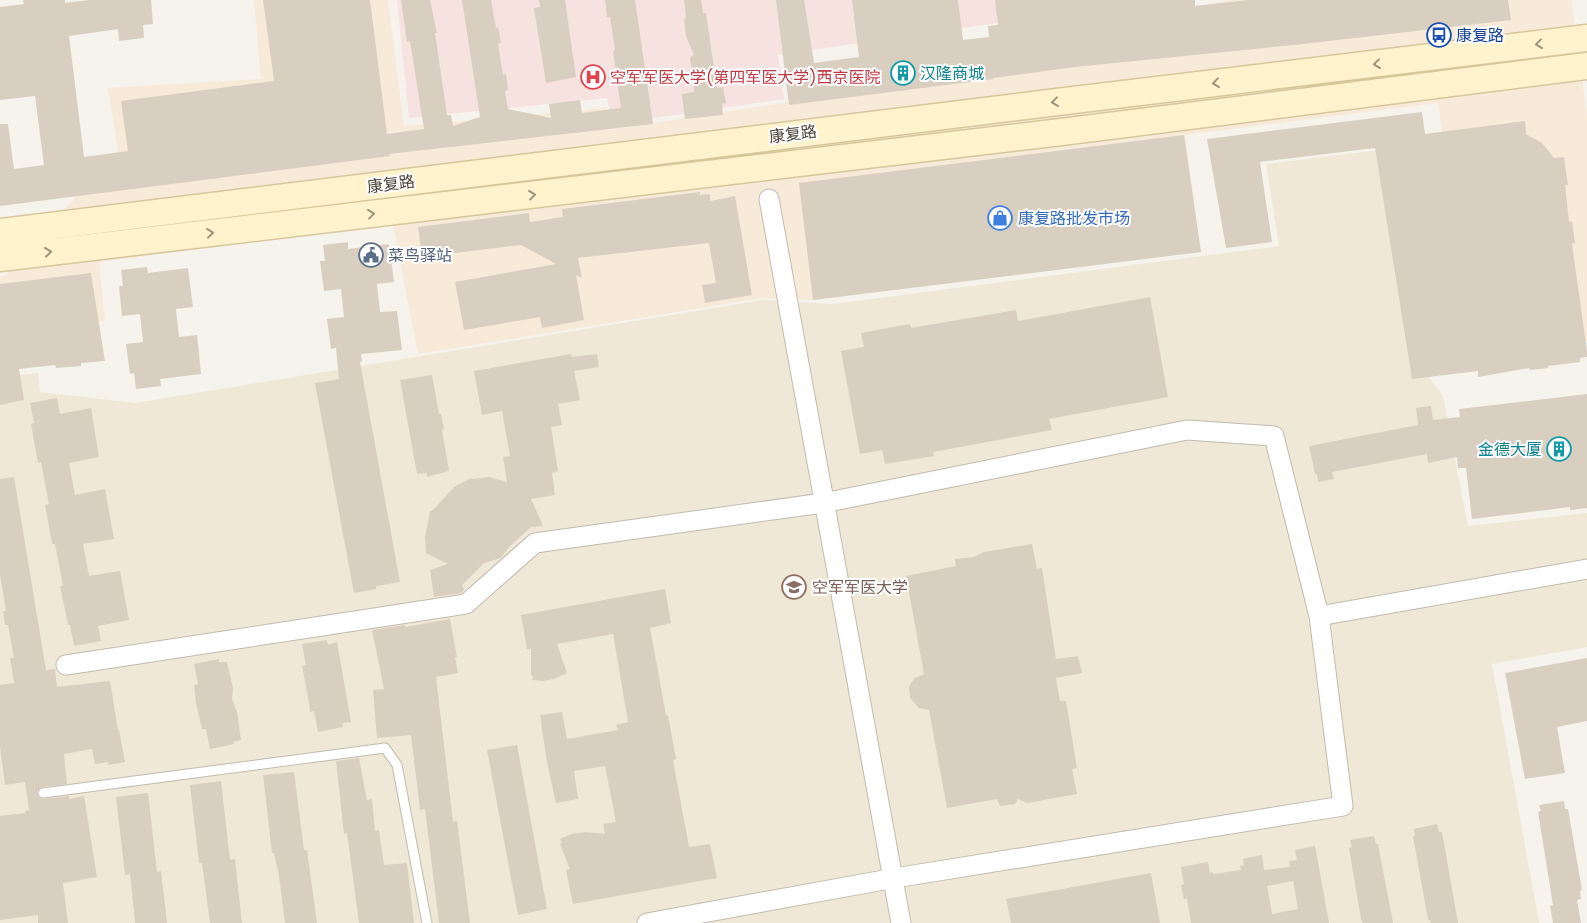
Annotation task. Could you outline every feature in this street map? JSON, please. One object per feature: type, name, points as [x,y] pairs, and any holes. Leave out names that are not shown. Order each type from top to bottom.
[{"type":"main road","name":"康复路","points":[[0,232],[1587,38]]},
{"type":"main road","name":"康复路","points":[[0,258],[1061,132],[1587,66]]},
{"type":"street","points":[[769,199],[901,923]]},
{"type":"street","points":[[66,665],[466,604],[535,542],[823,503],[1187,430],[1274,436],[1319,616],[1343,806],[893,879],[647,923]]},
{"type":"street","points":[[1319,616],[1587,569]]},
{"type":"lane","points":[[44,793],[385,748],[397,765],[426,923]]},
{"type":"shaded area","points":[[254,0],[388,0],[404,126],[606,108],[609,130],[853,92],[850,68],[1232,0],[1571,0],[1587,115],[1587,341],[1468,300],[1438,103],[1185,135],[1201,252],[813,300],[763,298],[418,354],[393,224],[99,262],[105,321],[0,335],[0,277],[5,276],[118,150],[108,88],[261,79]]},
{"type":"shaded area","name":"空军军医大学(第四军医大学)西京医院","points":[[397,0],[1154,0],[778,55],[784,99],[612,124],[607,98],[409,118]]},
{"type":"shaded area","name":"空军军医大学","points":[[1395,148],[1421,367],[1443,396],[1468,526],[1587,513],[1587,647],[1492,664],[1539,923],[0,923],[0,377],[38,373],[40,392],[135,403],[763,300],[833,304],[1279,246],[1266,164]]},
{"type":"building","points":[[23,0],[65,0],[65,3],[89,0],[151,0],[153,24],[143,25],[144,38],[119,41],[118,29],[69,36],[84,157],[128,151],[121,101],[274,81],[263,0],[370,0],[387,134],[424,129],[410,41],[407,42],[401,0],[430,0],[437,33],[435,33],[447,115],[451,115],[453,126],[480,117],[462,0],[491,0],[501,43],[498,44],[503,75],[506,74],[508,90],[505,91],[508,109],[551,118],[549,104],[580,100],[582,113],[621,108],[613,51],[615,50],[610,17],[607,17],[605,0],[635,0],[653,124],[389,154],[390,156],[0,206],[0,124],[8,124],[14,169],[44,165],[35,96],[0,100],[0,7],[24,4]]},
{"type":"building","points":[[539,0],[565,0],[576,77],[546,83],[534,8],[540,7]]},
{"type":"building","points":[[684,0],[701,0],[703,13],[706,13],[717,88],[723,87],[726,103],[722,104],[723,115],[685,119],[682,94],[694,92],[690,57],[694,55],[686,36]]},
{"type":"building","points":[[776,0],[804,0],[814,63],[859,57],[852,0],[958,0],[963,40],[989,37],[988,26],[998,25],[995,0],[1195,0],[1195,6],[1249,0],[1508,0],[1511,20],[1303,44],[1075,67],[789,105]]},
{"type":"building","points":[[1422,112],[1425,134],[1525,121],[1526,134],[1542,143],[1554,158],[1564,157],[1568,185],[1565,185],[1569,222],[1572,221],[1575,243],[1572,244],[1587,351],[1587,357],[1580,358],[1580,362],[1478,377],[1478,371],[1412,379],[1375,148],[1260,162],[1272,242],[1226,248],[1207,139]]},
{"type":"building","name":"康复路批发市场","points":[[1184,135],[1201,252],[813,300],[799,183]]},
{"type":"building","points":[[700,192],[700,195],[710,194],[710,201],[735,196],[752,295],[705,303],[702,285],[716,283],[709,243],[578,258],[582,278],[576,275],[584,320],[542,328],[540,317],[464,330],[455,282],[556,264],[521,245],[422,257],[418,227],[529,213],[530,222],[563,217],[562,209]]},
{"type":"building","points":[[348,242],[348,249],[389,244],[394,282],[377,284],[380,312],[397,311],[402,350],[361,354],[362,361],[360,362],[400,582],[376,586],[376,589],[354,593],[315,383],[339,379],[336,348],[331,349],[327,319],[344,317],[341,289],[324,291],[320,261],[325,261],[323,245]]},
{"type":"building","points":[[147,267],[148,273],[188,268],[193,307],[176,309],[179,337],[197,335],[201,374],[160,379],[161,386],[136,389],[134,373],[130,374],[126,344],[143,342],[140,314],[122,316],[119,286],[123,286],[121,270]]},
{"type":"building","points":[[91,273],[105,361],[81,363],[81,366],[56,368],[55,365],[19,369],[24,400],[0,405],[0,284]]},
{"type":"building","points":[[1150,297],[1168,397],[1049,419],[1052,430],[933,452],[934,456],[885,464],[882,450],[860,454],[841,351],[864,347],[861,333],[910,324],[911,328],[1016,310],[1018,321]]},
{"type":"building","points":[[571,354],[572,357],[597,354],[599,367],[574,371],[580,400],[558,404],[562,425],[551,427],[558,471],[552,473],[555,495],[531,499],[543,526],[531,527],[509,547],[501,558],[484,563],[462,585],[464,590],[461,593],[434,597],[430,570],[448,564],[426,553],[425,537],[430,512],[454,487],[471,478],[489,477],[507,482],[503,457],[510,456],[502,411],[482,415],[474,371]]},
{"type":"building","points":[[432,375],[439,414],[441,414],[444,429],[442,430],[449,471],[427,477],[427,473],[417,474],[400,380]]},
{"type":"building","points":[[1587,394],[1587,508],[1570,510],[1570,507],[1472,519],[1466,468],[1458,468],[1457,457],[1428,463],[1427,454],[1332,472],[1334,479],[1318,482],[1317,474],[1315,474],[1309,446],[1418,425],[1416,408],[1431,406],[1433,420],[1460,417],[1459,409]]},
{"type":"building","points":[[57,398],[60,414],[91,408],[99,457],[69,463],[75,495],[105,489],[114,539],[83,544],[89,576],[120,571],[129,620],[98,626],[101,641],[74,646],[60,586],[63,586],[55,544],[52,544],[45,505],[49,504],[41,462],[38,463],[31,424],[34,423],[30,403]]},
{"type":"building","points":[[14,477],[46,670],[55,669],[57,687],[110,681],[125,762],[108,765],[108,762],[95,764],[92,749],[64,754],[67,784],[42,787],[37,791],[38,797],[43,799],[69,796],[69,799],[84,796],[97,877],[63,883],[68,923],[38,923],[38,915],[0,920],[0,816],[25,813],[25,811],[29,810],[25,782],[5,785],[0,747],[0,685],[14,683],[10,658],[14,658],[8,625],[5,625],[3,611],[6,611],[0,574],[0,479]]},
{"type":"building","points":[[1032,544],[1037,569],[1042,568],[1056,659],[1078,656],[1082,673],[1056,678],[1060,701],[1066,701],[1077,768],[1072,769],[1077,794],[1027,803],[1018,799],[1015,804],[1000,806],[997,799],[947,808],[929,710],[919,708],[910,698],[909,688],[911,683],[915,678],[924,674],[906,576],[956,566],[955,559],[974,557],[984,552]]},
{"type":"building","points":[[665,589],[671,623],[650,628],[676,759],[673,760],[689,847],[710,844],[717,878],[573,904],[566,870],[570,869],[560,844],[562,843],[560,839],[572,834],[586,832],[605,834],[603,824],[616,822],[605,766],[574,771],[578,799],[556,803],[547,763],[540,715],[562,712],[567,739],[618,730],[616,725],[628,722],[613,634],[557,644],[567,673],[554,679],[532,680],[531,649],[527,649],[521,615]]},
{"type":"building","points":[[450,619],[458,673],[436,677],[453,822],[457,821],[470,923],[439,923],[425,809],[420,810],[411,735],[377,738],[373,690],[384,689],[372,630],[405,625],[405,627]]},
{"type":"building","points":[[327,640],[328,645],[337,642],[351,722],[342,723],[343,727],[318,732],[314,711],[310,712],[302,666],[306,665],[302,644]]},
{"type":"building","points":[[1587,658],[1587,721],[1557,727],[1565,773],[1525,779],[1505,673]]},
{"type":"building","points":[[219,659],[219,662],[227,662],[233,688],[232,699],[237,712],[241,740],[233,742],[234,744],[210,749],[206,729],[202,729],[196,703],[194,685],[198,684],[194,664]]},
{"type":"building","points":[[517,745],[547,909],[518,915],[487,750]]},
{"type":"building","points":[[359,758],[367,800],[372,799],[375,831],[379,830],[384,865],[407,863],[414,923],[359,923],[347,833],[344,834],[336,761]]},
{"type":"building","points":[[294,772],[304,850],[307,850],[317,923],[285,923],[279,876],[274,853],[272,853],[263,775]]},
{"type":"building","points":[[221,781],[230,860],[235,859],[242,923],[210,923],[202,863],[199,863],[190,785]]},
{"type":"building","points":[[148,793],[157,872],[161,871],[167,923],[135,923],[130,874],[125,875],[116,797]]},
{"type":"building","points":[[1564,801],[1565,809],[1568,809],[1582,890],[1580,891],[1581,899],[1577,900],[1581,923],[1553,923],[1550,906],[1553,905],[1538,812],[1541,811],[1539,805]]},
{"type":"building","points":[[1437,824],[1439,832],[1442,832],[1458,923],[1431,923],[1428,920],[1413,836],[1415,836],[1414,829]]},
{"type":"building","points":[[1374,836],[1376,844],[1378,844],[1393,923],[1363,923],[1361,919],[1349,848],[1352,847],[1350,840]]},
{"type":"building","points":[[1315,846],[1329,923],[1191,923],[1187,898],[1184,899],[1181,885],[1184,884],[1181,867],[1208,862],[1210,873],[1213,872],[1213,874],[1241,870],[1240,866],[1244,865],[1243,859],[1262,855],[1264,870],[1290,867],[1289,861],[1297,860],[1295,850]],"holes":[[[1293,881],[1298,909],[1272,914],[1267,886]]]},
{"type":"building","points":[[1151,873],[1160,923],[1011,923],[1006,899]]},
{"type":"place","name":"康复路","points":[[1439,35]]},
{"type":"place","name":"汉隆商城","points":[[903,73]]},
{"type":"place","name":"空军军医大学(第四军医大学)西京医院","points":[[593,77]]},
{"type":"place","name":"康复路批发市场","points":[[1000,218]]},
{"type":"place","name":"菜鸟驿站","points":[[371,255]]},
{"type":"place","name":"金德大厦","points":[[1559,449]]},
{"type":"place","name":"空军军医大学","points":[[794,587]]}]
